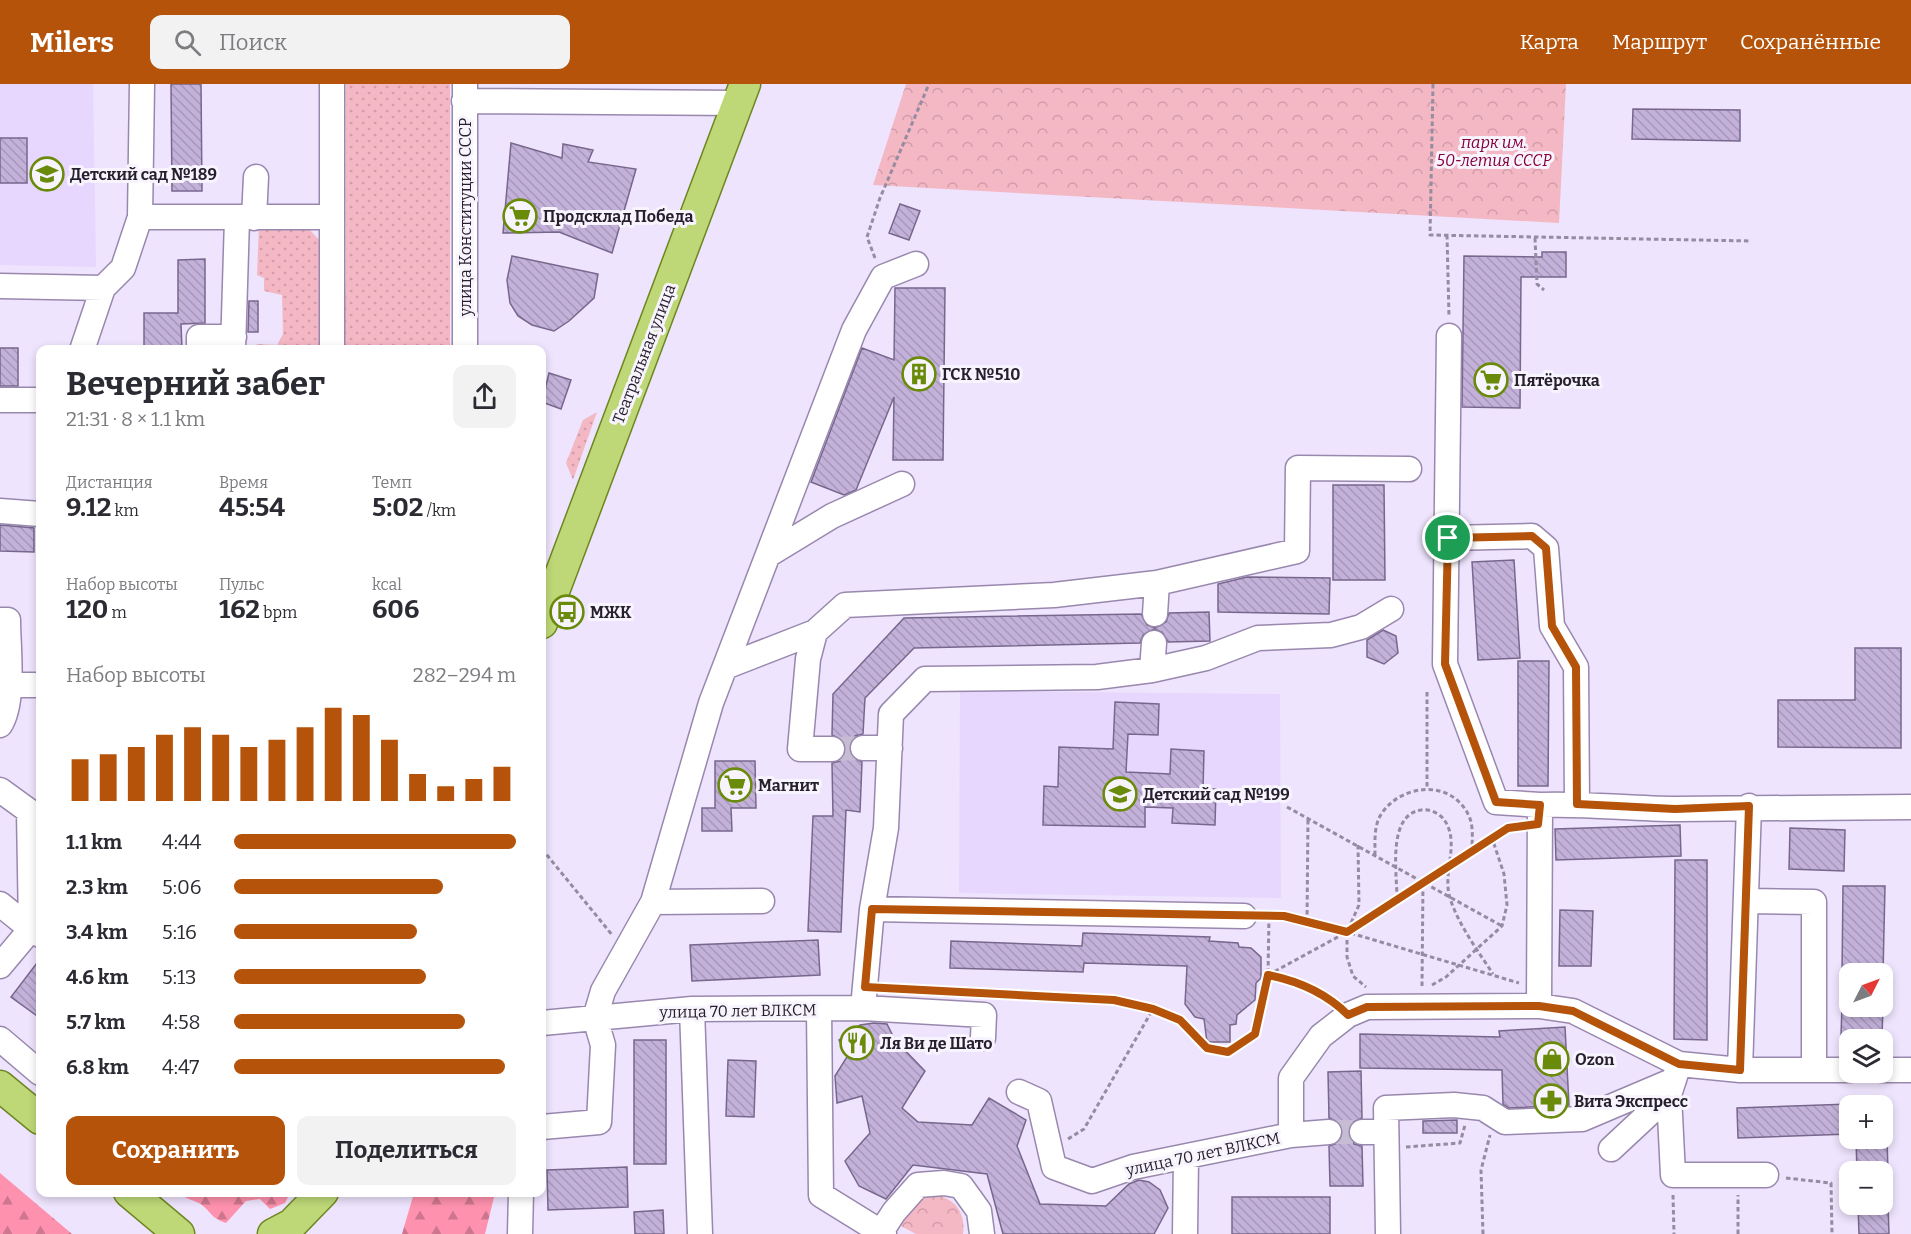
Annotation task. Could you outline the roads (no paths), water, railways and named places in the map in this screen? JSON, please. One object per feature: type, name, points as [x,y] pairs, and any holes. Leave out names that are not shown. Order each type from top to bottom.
[{"type":"main road","name":"Театральная улица","points":[[546,612],[742,93]]},
{"type":"main road","points":[[0,1086],[36,1116]]},
{"type":"main road","points":[[135,1197],[179,1234]]},
{"type":"main road","points":[[273,1234],[292,1224],[318,1197]]},
{"type":"main road","points":[[309,1234],[321,1197]]},
{"type":"street","points":[[84,345],[103,288],[123,268],[140,217],[142,84]]},
{"type":"street","points":[[332,84],[332,345]]},
{"type":"street","points":[[464,93],[742,93]]},
{"type":"street","name":"улица Конституции СССР","points":[[464,93],[465,345]]},
{"type":"street","points":[[199,345],[199,336],[234,343],[246,219],[256,177]]},
{"type":"street","points":[[140,217],[246,219],[332,217]]},
{"type":"street","points":[[546,1127],[599,1122],[603,1045],[595,1018],[603,991],[653,902],[711,703],[854,330],[883,277],[916,264]]},
{"type":"street","points":[[0,286],[103,288]]},
{"type":"street","points":[[1449,336],[1445,664],[1496,802],[1539,814],[1577,804],[1675,809],[1749,806],[1911,807]]},
{"type":"street","points":[[0,400],[36,400]]},
{"type":"street","points":[[725,667],[815,632],[845,605],[1054,595],[1157,583],[1297,551],[1298,468],[1409,469]]},
{"type":"street","points":[[768,555],[832,516],[902,484]]},
{"type":"street","points":[[0,511],[36,514]]},
{"type":"street","points":[[1448,538],[1532,536],[1546,548],[1552,626],[1576,667],[1577,804]]},
{"type":"street","points":[[1155,614],[1157,583]]},
{"type":"street","points":[[863,1008],[872,909],[886,828],[891,714],[925,679],[1097,677],[1152,670],[1206,658],[1257,638],[1331,635],[1351,630],[1361,627],[1391,609]]},
{"type":"street","points":[[0,620],[8,620],[6,715],[0,725]]},
{"type":"street","points":[[815,632],[808,658],[800,749],[832,749]]},
{"type":"street","points":[[1152,670],[1154,643]]},
{"type":"street","points":[[8,685],[36,685]]},
{"type":"street","points":[[863,748],[890,748]]},
{"type":"street","points":[[0,790],[35,813],[36,871]]},
{"type":"street","points":[[1740,1070],[1748,901],[1749,806]]},
{"type":"street","points":[[1539,814],[1539,997]]},
{"type":"street","points":[[653,902],[762,901]]},
{"type":"street","points":[[1748,901],[1814,902],[1814,1070]]},
{"type":"street","points":[[0,904],[36,928]]},
{"type":"street","points":[[872,909],[1244,916]]},
{"type":"street","points":[[0,966],[36,930]]},
{"type":"street","name":"улица 70 лет ВЛКСМ","points":[[1018,1092],[1039,1101],[1054,1167],[1092,1181],[1133,1167],[1291,1135],[1291,1078],[1322,1036],[1348,1015],[1367,1007],[1539,997],[1573,1011],[1674,1080],[1740,1070],[1839,1070]]},
{"type":"street","name":"улица 70 лет ВЛКСМ","points":[[546,1023],[692,1009],[863,1008],[984,1015],[983,1038]]},
{"type":"street","points":[[692,1009],[700,1234]]},
{"type":"street","points":[[819,1009],[821,1195],[883,1233],[894,1212],[918,1185],[944,1183],[961,1186],[979,1211],[982,1234]]},
{"type":"street","points":[[0,1039],[36,1070]]},
{"type":"street","points":[[1893,1070],[1911,1070]]},
{"type":"street","points":[[1388,1234],[1378,1137],[1386,1108],[1467,1106],[1483,1108],[1505,1122],[1582,1119],[1674,1080]]},
{"type":"street","points":[[1611,1149],[1674,1080]]},
{"type":"street","points":[[1674,1080],[1673,1175],[1766,1175]]},
{"type":"street","points":[[1291,1135],[1329,1132]]},
{"type":"street","points":[[1185,1234],[1186,1158]]},
{"type":"street","points":[[520,1234],[521,1197]]},
{"type":"tunnel","points":[[832,749],[863,748]]},
{"type":"tunnel","points":[[1329,1132],[1362,1132]]},
{"type":"place","name":"Детский сад №189","points":[[47,174]]},
{"type":"place","name":"Продсклад Победа","points":[[520,216]]},
{"type":"place","name":"ГСК №510","points":[[919,374]]},
{"type":"place","name":"Пятёрочка","points":[[1491,380]]},
{"type":"place","name":"МЖК","points":[[567,612]]},
{"type":"place","name":"Магнит","points":[[735,785]]},
{"type":"place","name":"Детский сад №199","points":[[1120,794]]},
{"type":"place","name":"Ля Ви де Шато","points":[[857,1043]]},
{"type":"place","name":"Ozon","points":[[1552,1059]]},
{"type":"place","name":"Вита Экспресс","points":[[1551,1101]]},
{"type":"park label","name":"парк им. 50-летия СССР","points":[[1494,151]]}]
